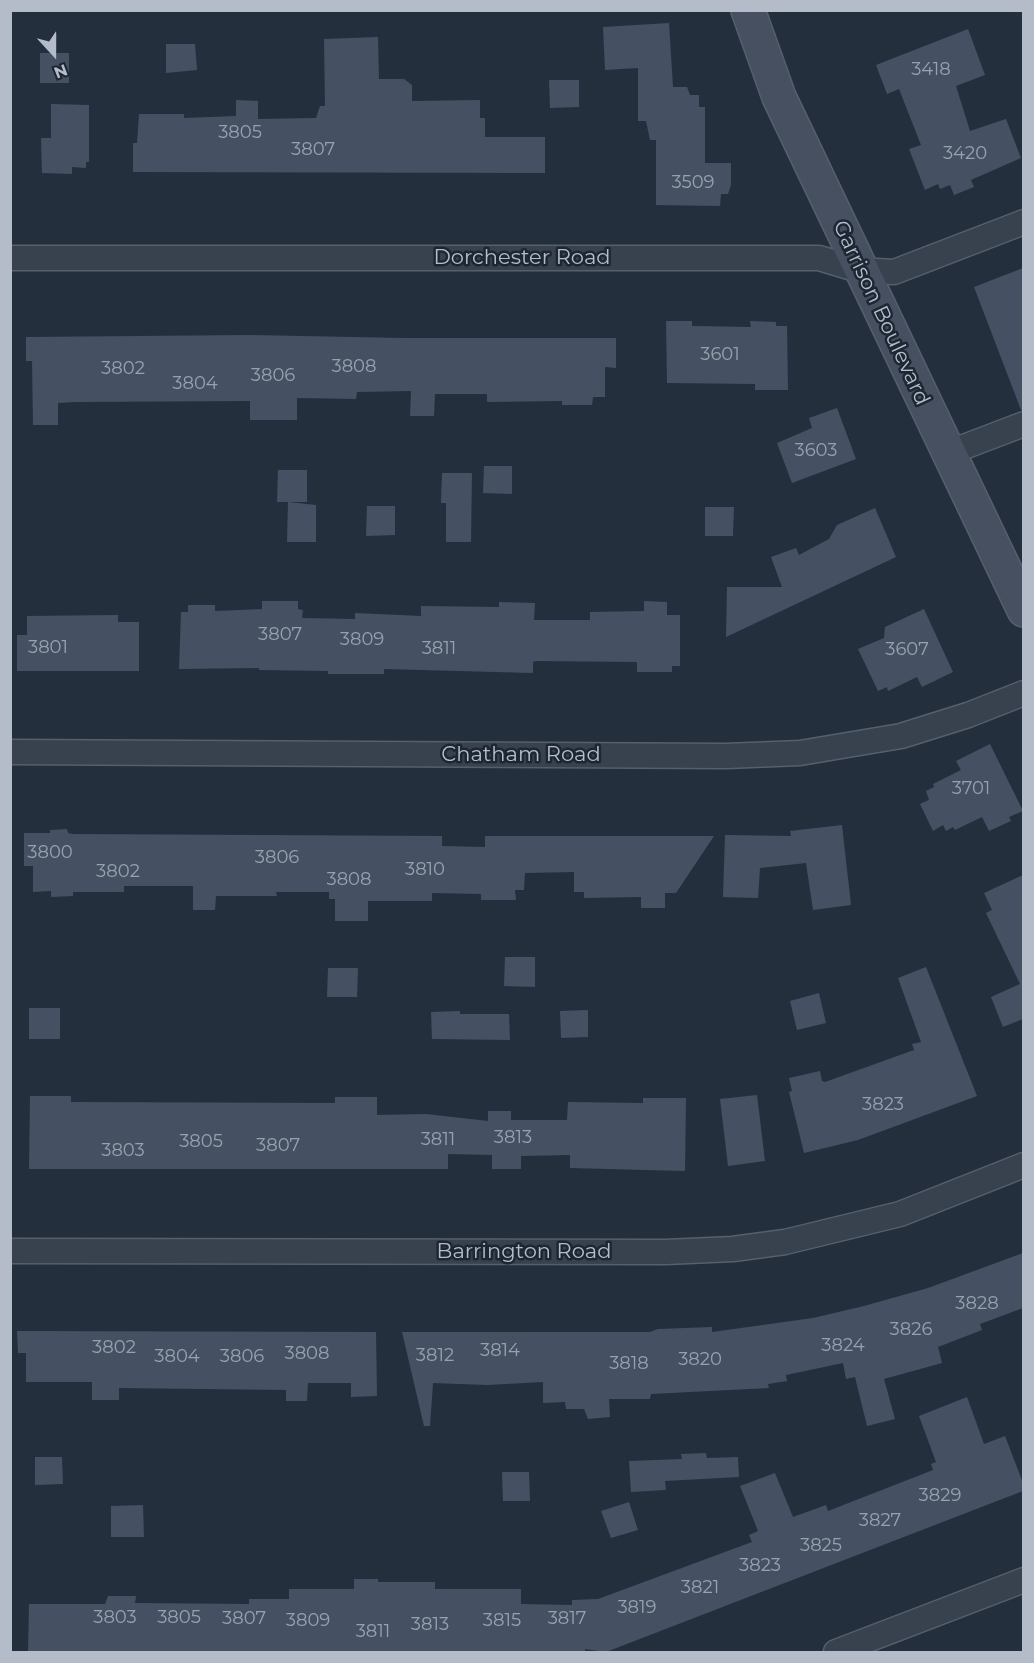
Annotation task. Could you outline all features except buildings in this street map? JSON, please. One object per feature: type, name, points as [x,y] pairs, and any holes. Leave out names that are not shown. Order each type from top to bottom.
[{"type":"main road","name":"Garrison Boulevard","points":[[748,10],[779,97],[859,270],[1023,610]]},
{"type":"street","name":"Dorchester Road","points":[[10,258],[819,258],[859,270],[894,272],[1023,222]]},
{"type":"street","points":[[948,453],[1023,424]]},
{"type":"street","name":"Chatham Road","points":[[10,752],[726,756],[800,753],[901,736],[968,715],[1023,693]]},
{"type":"street","name":"Barrington Road","points":[[10,1251],[666,1252],[733,1249],[806,1238],[900,1214],[1023,1166]]},
{"type":"street","points":[[836,1653],[1023,1580]]}]
